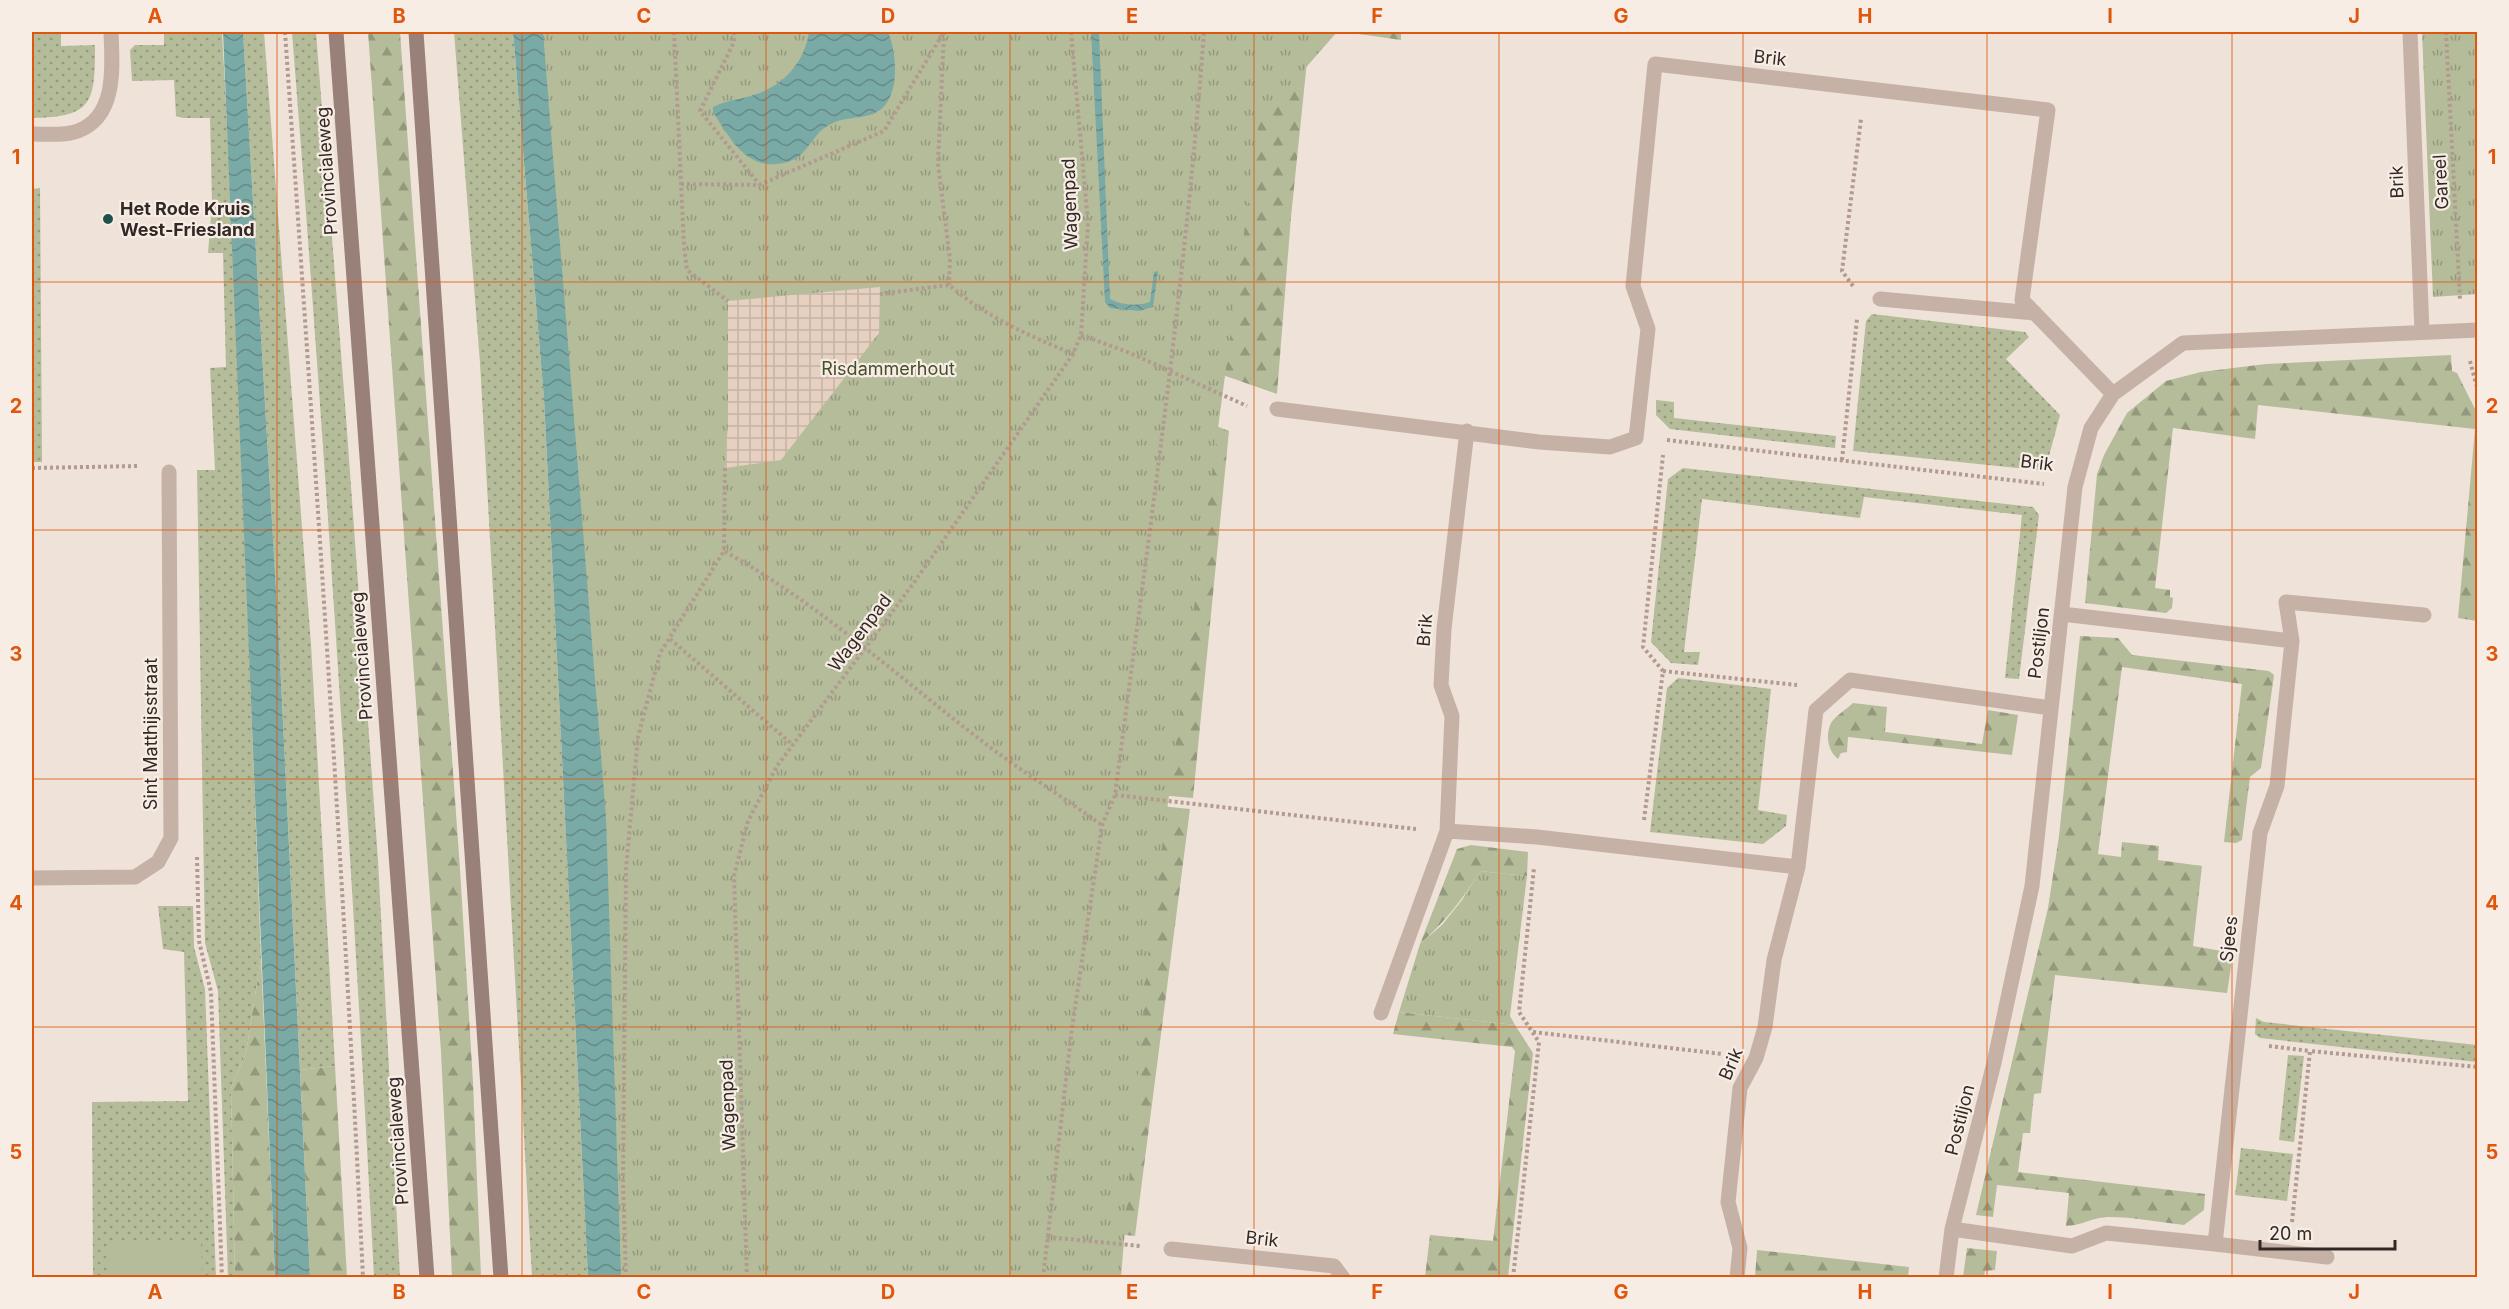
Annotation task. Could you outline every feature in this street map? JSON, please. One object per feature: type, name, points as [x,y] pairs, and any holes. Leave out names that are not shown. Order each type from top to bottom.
[{"type":"main road","name":"Provincialeweg","points":[[336,32],[427,1278]]},
{"type":"main road","points":[[416,32],[501,1278]]},
{"type":"street","points":[[32,134],[78,131],[91,123],[102,109],[112,83],[111,32]]},
{"type":"street","name":"Brik","points":[[2410,32],[2422,332]]},
{"type":"street","name":"Brik","points":[[1277,409],[1467,431],[1539,442],[1610,447],[1636,438],[1648,329],[1633,286],[1655,64],[2048,110],[2022,300],[2113,394]]},
{"type":"street","points":[[1880,299],[2035,313]]},
{"type":"street","name":"Postiljon","points":[[1946,1278],[1952,1229],[1994,1064],[2032,886],[2075,487],[2091,428],[2113,394],[2183,343],[2478,330]]},
{"type":"street","name":"Brik","points":[[1381,1013],[1447,831],[1452,716],[1441,685],[1444,628],[1467,431]]},
{"type":"street","name":"Sint Matthijsstraat","points":[[32,878],[135,877],[158,862],[171,838],[169,472]]},
{"type":"street","name":"Sjees","points":[[2215,1244],[2260,833],[2277,786],[2292,641],[2286,602],[2424,615]]},
{"type":"street","points":[[2062,614],[2292,641]]},
{"type":"street","name":"Brik","points":[[1737,1278],[1740,1248],[1728,1202],[1740,1088],[1756,1058],[1765,1027],[1774,960],[1798,867],[1816,710],[1850,680],[2051,708]]},
{"type":"street","points":[[1447,831],[1537,837],[1798,867]]},
{"type":"street","points":[[1952,1229],[2072,1246],[2106,1233],[2327,1257]]},
{"type":"street","name":"Brik","points":[[1171,1249],[1334,1266],[1343,1278]]},
{"type":"path","name":"Provincialeweg","points":[[285,32],[347,946],[363,1278]]},
{"type":"path","points":[[674,32],[687,270],[728,301]]},
{"type":"path","points":[[734,32],[734,42],[700,111],[759,185]]},
{"type":"path","points":[[681,184],[759,185],[884,131],[944,32]]},
{"type":"path","points":[[944,32],[938,164],[950,259],[949,285]]},
{"type":"path","name":"Wagenpad","points":[[747,1278],[734,876],[748,821],[777,766],[913,584],[1073,354],[1082,335],[1088,223],[1071,32]]},
{"type":"path","points":[[1043,1278],[1072,1028],[1102,825],[1115,795],[1170,372],[1188,224],[1204,32]]},
{"type":"path","name":"Gareel","points":[[2446,32],[2462,330]]},
{"type":"path","points":[[1860,295],[1842,271],[1865,88]]},
{"type":"path","points":[[880,294],[949,285],[972,305],[1013,328],[1073,354]]},
{"type":"path","points":[[1842,460],[1857,319]]},
{"type":"path","points":[[1082,335],[1253,409],[1277,409]]},
{"type":"path","name":"Brik","points":[[1663,671],[1643,647],[1665,440],[2075,487]]},
{"type":"path","points":[[32,468],[150,466],[169,472]]},
{"type":"path","points":[[626,1278],[622,1182],[626,869],[638,737],[660,653],[724,551],[725,468]]},
{"type":"path","points":[[724,551],[763,573],[907,680],[980,739],[1102,825]]},
{"type":"path","points":[[670,639],[793,745]]},
{"type":"path","points":[[1640,849],[1663,671],[1839,690]]},
{"type":"path","points":[[1115,795],[1447,831]]},
{"type":"path","points":[[1513,1278],[1539,1042],[1519,1012],[1537,837]]},
{"type":"path","points":[[197,851],[199,941],[211,992],[222,1278]]},
{"type":"path","points":[[1533,1032],[1756,1058]]},
{"type":"path","points":[[2238,1042],[2478,1067]]},
{"type":"path","points":[[2289,1253],[2310,1051]]},
{"type":"path","points":[[1047,1238],[1171,1249]]},
{"type":"green space","points":[[32,32],[61,32],[61,46],[95,45],[94,81],[86,103],[79,110],[52,117],[32,118]]},
{"type":"green space","points":[[164,32],[222,32],[233,232],[261,958],[246,1053],[231,1088],[235,1277],[228,1277],[218,991],[205,943],[197,470],[215,470],[210,368],[226,367],[223,253],[208,253],[212,204],[210,118],[176,116],[174,80],[132,81],[130,50],[135,45],[164,45]]},
{"type":"green space","points":[[243,32],[264,32],[311,644],[335,1066],[300,1070],[279,640]]},
{"type":"green space","points":[[292,32],[316,32],[378,860],[400,1277],[374,1277],[337,654]]},
{"type":"green space","points":[[368,32],[400,32],[460,869],[473,1082],[481,1277],[452,1277],[441,1052]]},
{"type":"green space","points":[[454,32],[513,32],[544,399],[588,1277],[532,1277],[480,363]]},
{"type":"green space","name":"Risdammerhout","points":[[529,32],[1337,32],[1259,121],[1149,945],[1121,1277],[604,1277]]},
{"type":"green space","points":[[1208,32],[1310,32],[1291,217],[1277,394],[1217,373]]},
{"type":"green space","points":[[1345,32],[1401,32],[1401,40]]},
{"type":"green space","points":[[2422,32],[2477,32],[2477,294],[2433,297]]},
{"type":"green space","points":[[40,188],[42,462],[32,462],[32,189]]},
{"type":"green space","points":[[1872,314],[2025,332],[2029,337],[2006,359],[2060,415],[2045,471],[1853,451],[1866,321]]},
{"type":"green space","points":[[2451,355],[2452,371],[2457,373],[2477,413],[2477,621],[2458,618],[2475,429],[2258,405],[2255,439],[2173,428],[2155,588],[2170,590],[2170,597],[2173,598],[2172,608],[2166,613],[2085,603],[2097,474],[2104,455],[2127,413],[2166,381],[2201,372],[2266,364]]},
{"type":"green space","points":[[1656,400],[1674,402],[1674,418],[1836,436],[1835,448],[1670,429],[1656,415]]},
{"type":"green space","points":[[1216,426],[1229,431],[1193,798],[1136,793]]},
{"type":"green space","points":[[1683,468],[2033,507],[2039,515],[2019,679],[2005,678],[2022,515],[1864,497],[1860,518],[1702,499],[1684,652],[1700,652],[1698,665],[1671,663],[1651,642],[1668,479]]},
{"type":"green space","points":[[2080,636],[2118,638],[2132,655],[2269,671],[2274,675],[2261,768],[2250,777],[2242,840],[2236,843],[2224,842],[2242,684],[2122,667],[2098,854],[2121,857],[2122,842],[2159,846],[2158,860],[2202,866],[2193,946],[2233,953],[2227,993],[2055,975],[2041,1093],[2034,1094],[2030,1133],[2023,1133],[2018,1172],[2205,1194],[2204,1210],[2184,1225],[2108,1217],[2066,1226],[2069,1193],[1997,1185],[1993,1217],[1976,1215],[2048,908],[2059,836]]},
{"type":"green space","points":[[1678,678],[1771,689],[1758,810],[1787,815],[1786,826],[1763,844],[1650,832],[1667,688]]},
{"type":"green space","points":[[1853,703],[1887,707],[1885,732],[1982,744],[1988,710],[2018,715],[2012,755],[1848,737],[1847,752],[1841,753],[1838,759],[1830,748],[1829,728],[1835,718]]},
{"type":"green space","points":[[1120,802],[1190,809],[1135,1236],[1056,1228]]},
{"type":"green space","points":[[1471,845],[1528,852],[1527,876],[1480,871],[1453,910],[1420,944],[1457,849]]},
{"type":"green space","points":[[1480,871],[1527,876],[1510,1016],[1515,1025],[1399,1012],[1420,944],[1442,925],[1462,900]]},
{"type":"green space","points":[[158,906],[193,906],[194,947],[205,989],[216,1277],[93,1277],[92,1102],[188,1101],[184,952],[163,949]]},
{"type":"green space","points":[[261,958],[275,1277],[235,1277],[231,1088],[246,1053]]},
{"type":"green space","points":[[1399,1012],[1515,1025],[1533,1053],[1508,1277],[1425,1277],[1430,1235],[1493,1241],[1515,1051],[1512,1047],[1393,1034]]},
{"type":"green space","points":[[2256,1018],[2264,1022],[2477,1045],[2477,1062],[2260,1038],[2255,1034]]},
{"type":"green space","points":[[2288,1055],[2304,1056],[2294,1142],[2279,1140]]},
{"type":"green space","points":[[335,1066],[347,1277],[310,1277],[300,1070]]},
{"type":"green space","points":[[2241,1148],[2293,1154],[2287,1201],[2235,1195]]},
{"type":"green space","points":[[201,1240],[202,1277],[108,1277],[107,1242]]},
{"type":"green space","points":[[1967,1248],[1997,1251],[1995,1270],[1985,1271],[1984,1277],[1963,1277]]},
{"type":"green space","points":[[1757,1250],[1909,1267],[1908,1277],[1755,1277]]},
{"type":"shaded area","points":[[880,287],[879,333],[781,460],[725,468],[728,423],[728,301]]},
{"type":"water","points":[[223,32],[243,32],[279,640],[310,1277],[275,1277]]},
{"type":"water","points":[[513,32],[543,32],[606,817],[621,1277],[588,1277],[544,399]]},
{"type":"water","points":[[809,32],[888,32],[894,52],[893,89],[889,100],[873,114],[834,122],[824,128],[798,157],[785,163],[765,164],[746,155],[738,148],[713,112],[713,107],[756,94],[780,82],[799,60]]},
{"type":"water","points":[[1091,32],[1099,32],[1110,299],[1130,305],[1150,302],[1154,272],[1158,271],[1153,307],[1139,311],[1110,308],[1105,302]]},
{"type":"place","name":"Het Rode Kruis West-Friesland","points":[[108,219]]}]
